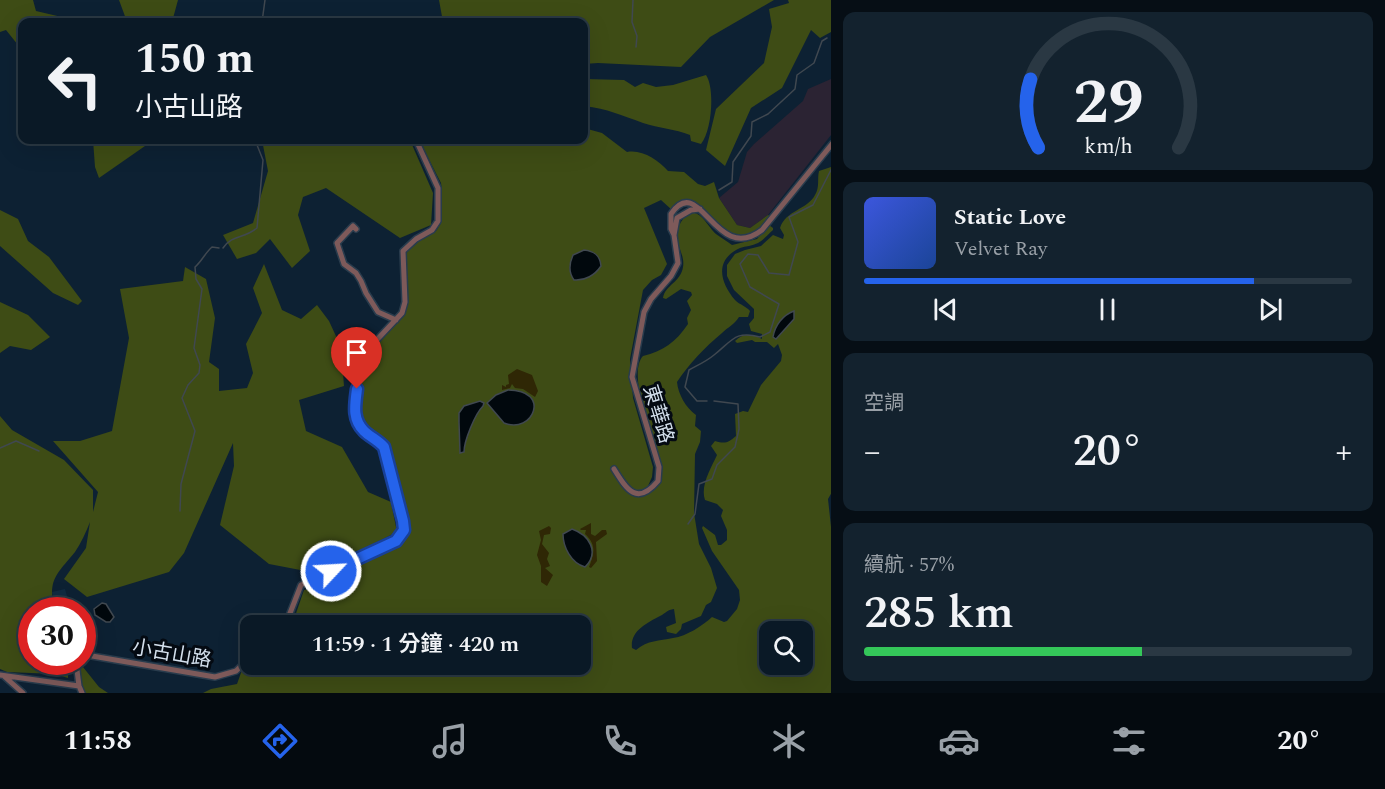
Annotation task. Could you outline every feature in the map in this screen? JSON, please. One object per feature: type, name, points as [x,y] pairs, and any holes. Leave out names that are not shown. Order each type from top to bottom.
[{"type":"street","points":[[289,615],[301,585],[396,541],[404,530],[384,447],[377,439],[365,433],[354,414],[360,366],[372,345],[402,313],[405,302],[403,251],[416,239],[432,230],[438,221],[438,188],[418,144]]},
{"type":"street","points":[[674,235],[678,218],[691,210],[700,209],[732,238],[746,239],[754,236],[762,230],[831,144]]},
{"type":"street","name":"東華路","points":[[614,469],[627,489],[635,494],[647,492],[658,481],[659,467],[632,377],[647,305],[671,276],[678,263],[670,222],[671,214],[675,208],[688,203],[700,209]]},
{"type":"street","points":[[356,229],[353,226],[337,243],[344,264],[361,280],[378,312],[396,320]]},
{"type":"street","name":"小古山路","points":[[96,657],[215,677],[236,671],[240,667]]},
{"type":"street","points":[[77,675],[82,693]]},
{"type":"street","points":[[2,676],[79,686]]},
{"type":"street","points":[[2,676],[23,693]]},
{"type":"shaded area","points":[[831,79],[831,135],[768,215],[750,228],[737,225],[719,198],[738,182],[747,152],[803,101],[808,89]]},
{"type":"shaded area","points":[[584,250],[596,254],[601,266],[589,277],[574,280],[570,271],[573,255]]},
{"type":"shaded area","points":[[794,311],[794,319],[776,339],[773,337],[780,321]]},
{"type":"shaded area","points":[[508,390],[522,392],[530,397],[534,404],[530,418],[523,423],[514,425],[504,423],[487,403],[496,395]]},
{"type":"shaded area","points":[[480,401],[484,403],[483,406],[470,428],[464,452],[460,453],[459,413],[464,406]]},
{"type":"shaded area","points":[[572,529],[588,540],[592,550],[592,556],[585,567],[572,558],[564,544],[563,534]]},
{"type":"shaded area","points":[[65,589],[67,597],[53,597],[52,592]]},
{"type":"shaded area","points":[[102,603],[106,604],[114,617],[110,622],[106,622],[96,616],[96,608]]},
{"type":"green space","points":[[0,0],[33,0],[36,11],[66,18],[18,18],[18,45],[6,30],[0,32]]},
{"type":"green space","points":[[119,0],[178,0],[173,18],[126,18]]},
{"type":"green space","points":[[439,0],[774,0],[710,37],[681,67],[588,64],[588,18],[442,18]]},
{"type":"green space","points":[[788,0],[831,0],[831,32],[820,38],[811,30],[782,88],[751,108],[725,166],[706,150],[716,109],[764,63],[772,27],[769,9],[789,3]]},
{"type":"green space","points":[[706,75],[709,81],[710,120],[701,144],[691,141],[690,135],[684,133],[588,107],[588,79],[624,80],[635,87],[643,83],[656,87],[673,85]]},
{"type":"green space","points":[[588,129],[602,133],[627,152],[638,152],[649,156],[668,171],[684,172],[698,184],[705,186],[714,182],[719,198],[737,225],[750,228],[768,215],[770,216],[755,231],[737,236],[723,231],[694,203],[680,204],[672,210],[661,200],[644,208],[667,264],[661,275],[652,280],[643,290],[630,359],[633,398],[653,467],[648,486],[655,489],[661,479],[662,468],[643,410],[638,378],[639,365],[643,356],[668,345],[688,324],[687,318],[691,310],[687,301],[692,295],[691,292],[681,289],[666,299],[663,298],[682,272],[683,259],[676,235],[678,228],[686,216],[696,213],[716,234],[732,245],[757,239],[769,225],[773,230],[760,242],[732,253],[723,265],[723,279],[726,286],[735,300],[750,311],[748,317],[739,317],[716,338],[677,382],[683,400],[696,415],[695,426],[701,431],[700,442],[695,454],[694,513],[699,544],[711,568],[717,588],[701,616],[682,624],[676,634],[667,632],[666,627],[676,623],[674,609],[645,625],[637,632],[632,642],[632,648],[636,650],[649,643],[684,635],[712,617],[727,621],[737,609],[740,600],[739,590],[712,551],[702,528],[703,526],[715,535],[718,545],[727,540],[727,530],[721,516],[723,510],[717,504],[705,500],[704,495],[707,477],[717,455],[711,446],[715,441],[726,442],[736,436],[735,414],[748,412],[761,385],[781,361],[782,355],[778,344],[774,348],[767,342],[752,340],[737,343],[735,341],[741,336],[748,335],[762,339],[762,334],[751,331],[749,324],[754,318],[754,309],[734,290],[727,276],[727,265],[735,254],[761,246],[773,235],[783,239],[784,235],[780,228],[783,222],[811,200],[817,189],[819,171],[831,167],[831,494],[828,499],[831,527],[831,693],[203,693],[211,689],[237,684],[240,675],[591,675],[591,615],[295,615],[304,590],[340,585],[342,568],[400,539],[405,532],[389,456],[373,434],[361,424],[356,412],[364,366],[400,312],[406,248],[436,231],[441,223],[441,183],[421,144],[588,144]]},
{"type":"green space","points":[[93,144],[145,144],[99,178],[95,167]]},
{"type":"green space","points":[[263,144],[412,144],[433,193],[431,225],[400,238],[326,188],[303,197],[298,215],[310,251],[292,268],[270,239],[256,253],[237,259],[223,235],[253,223],[268,171]]},
{"type":"green space","points":[[0,210],[18,219],[28,241],[49,257],[82,301],[78,305],[53,293],[0,246]]},
{"type":"green space","points":[[264,264],[282,310],[301,319],[317,305],[329,321],[341,347],[344,386],[299,400],[306,431],[342,447],[368,492],[391,502],[397,532],[316,573],[269,564],[220,525],[234,466],[233,443],[184,553],[169,572],[87,597],[64,579],[86,548],[90,522],[77,549],[58,572],[53,584],[52,597],[18,597],[18,672],[0,669],[0,416],[12,430],[64,460],[93,490],[93,512],[98,492],[53,441],[80,441],[112,431],[129,338],[120,289],[183,281],[185,267],[206,279],[215,318],[209,362],[219,369],[219,391],[247,388],[253,373],[246,344],[262,313],[253,288]]},
{"type":"green space","points":[[0,302],[28,315],[50,337],[31,350],[10,346],[0,353]]},
{"type":"green space","points":[[79,675],[89,675],[99,687],[108,693],[84,693],[80,686]]},
{"type":"sand","points":[[517,369],[532,375],[538,391],[535,397],[523,389],[515,388],[512,384],[510,388],[502,390],[502,385],[506,387],[509,384],[508,375]]},
{"type":"sand","points":[[591,523],[591,534],[595,536],[602,530],[606,530],[607,534],[596,542],[597,561],[591,568],[589,567],[593,546],[585,534],[586,530],[580,529]]},
{"type":"sand","points":[[549,526],[550,534],[544,535],[542,544],[549,553],[547,559],[550,566],[545,568],[553,575],[547,586],[541,582],[541,566],[537,555],[541,540],[539,531]]},
{"type":"waterway","points":[[263,18],[265,0]]},
{"type":"waterway","points":[[633,0],[632,22],[637,36],[636,47]]},
{"type":"waterway","points":[[719,190],[732,182],[733,162],[751,136],[752,122],[768,114],[795,89],[797,75],[814,63],[822,41],[827,38]]},
{"type":"waterway","points":[[223,248],[235,238],[257,228],[263,160],[257,144]]},
{"type":"waterway","points":[[707,401],[697,401],[685,387],[689,370],[711,357],[734,338],[745,335],[760,337],[770,332],[779,304],[750,287],[740,264],[748,254],[758,255],[769,273],[789,275],[798,242],[789,217],[813,205],[831,170]]},
{"type":"waterway","points":[[180,511],[181,484],[195,431],[182,398],[188,385],[199,373],[200,365],[194,348],[202,289],[196,279],[195,267],[212,247],[219,248]]},
{"type":"waterway","points":[[688,524],[695,514],[699,484],[712,479],[717,465],[735,447],[739,429],[738,404],[714,401]]},
{"type":"waterway","points":[[0,448],[16,441],[39,451]]},
{"type":"route","points":[[331,571],[396,541],[404,530],[384,447],[377,439],[365,433],[355,418],[357,389]]}]
